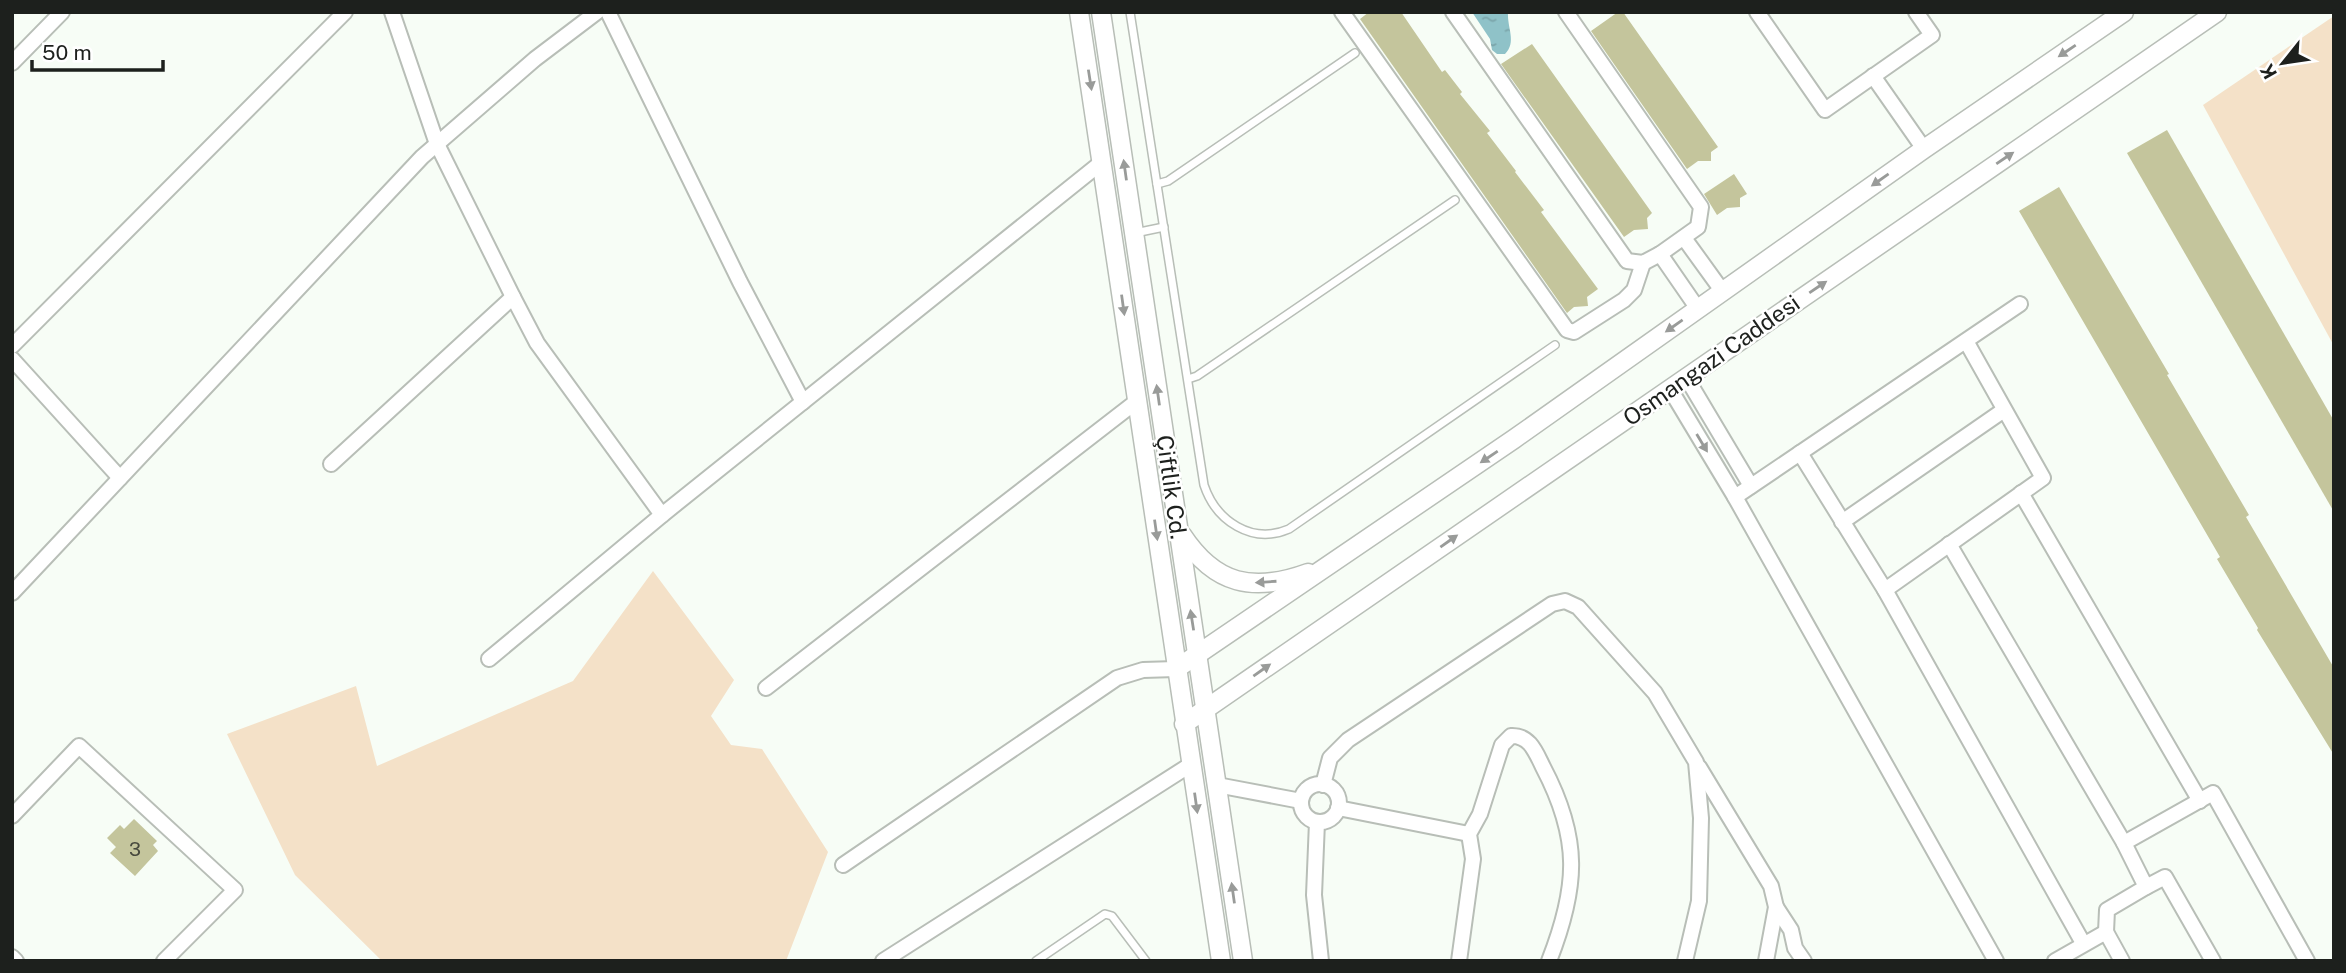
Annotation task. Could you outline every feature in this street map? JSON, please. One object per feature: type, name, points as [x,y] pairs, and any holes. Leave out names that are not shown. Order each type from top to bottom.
[{"type":"street","points":[[12,63],[62,12]]},
{"type":"street","points":[[12,346],[345,12]]},
{"type":"street","points":[[393,12],[437,144],[513,298],[537,342],[662,515]]},
{"type":"street","points":[[12,593],[422,157],[535,59],[597,12]]},
{"type":"street","points":[[608,12],[740,282],[803,402]]},
{"type":"street","name":"Çiftlik Cd.","points":[[1079,12],[1221,961]]},
{"type":"street","name":"Çiftlik Cd.","points":[[1101,12],[1243,961]]},
{"type":"street","points":[[1342,12],[1567,330],[1574,332],[1624,300],[1634,290],[1643,263]]},
{"type":"street","points":[[1452,12],[1627,261],[1643,263],[1698,227],[1701,207],[1566,12]]},
{"type":"street","points":[[1757,12],[1825,110],[1931,35],[1916,12]]},
{"type":"street","points":[[843,865],[1118,678],[1143,670],[1176,669],[1514,439],[1924,149],[2124,12]]},
{"type":"street","name":"Osmangazi Caddesi","points":[[1184,724],[2217,12]]},
{"type":"street","points":[[1873,76],[1924,149]]},
{"type":"street","points":[[489,659],[662,515],[1102,162]]},
{"type":"street","points":[[1685,238],[1723,292]]},
{"type":"street","points":[[1660,254],[1698,309]]},
{"type":"street","points":[[331,464],[513,298]]},
{"type":"street","points":[[1735,498],[2020,304]]},
{"type":"street","points":[[1885,590],[2043,478],[1966,341]]},
{"type":"street","points":[[12,359],[120,478]]},
{"type":"street","points":[[1686,377],[1751,486]]},
{"type":"street","points":[[1670,389],[1735,498],[1996,961]]},
{"type":"street","points":[[766,688],[1137,401]]},
{"type":"street","points":[[1842,522],[2004,410]]},
{"type":"street","points":[[1800,453],[1885,590],[2083,943]]},
{"type":"street","points":[[2021,493],[2200,801]]},
{"type":"street","points":[[1178,529],[1201,561],[1218,574],[1239,583],[1266,584],[1290,579],[1331,564]]},
{"type":"street","points":[[1949,544],[2124,843],[2146,887]]},
{"type":"street","points":[[1323,785],[1330,758],[1349,740],[1552,604],[1565,601],[1578,607],[1655,693],[1771,886],[1776,907],[1791,930],[1795,948],[1804,961]]},
{"type":"street","points":[[1459,961],[1473,859],[1469,834],[1480,814],[1502,745],[1511,736],[1520,736],[1531,744],[1558,796],[1571,840],[1572,884],[1562,929],[1549,961]]},
{"type":"street","points":[[12,816],[79,746],[236,890],[164,961]]},
{"type":"street","points":[[1685,961],[1699,901],[1701,818],[1696,762]]},
{"type":"street","points":[[883,961],[1191,765]]},
{"type":"street","points":[[1317,784],[1323,785],[1334,791],[1339,802],[1331,818],[1317,822],[1304,813],[1301,802],[1306,790],[1317,784]]},
{"type":"street","points":[[1217,785],[1301,802]]},
{"type":"street","points":[[2124,843],[2213,793],[2307,961]]},
{"type":"street","points":[[1338,808],[1469,834]]},
{"type":"street","points":[[1317,822],[1314,895],[1321,961]]},
{"type":"street","points":[[2122,961],[2106,932],[2107,910],[2165,877],[2213,961]]},
{"type":"street","points":[[1766,961],[1776,907]]},
{"type":"street","points":[[2055,961],[2106,932]]},
{"type":"street","points":[[12,957],[16,961]]},
{"type":"lane","points":[[1130,12],[1207,495],[1226,521],[1265,535],[1289,529],[1555,345]]},
{"type":"lane","points":[[1157,184],[1168,181],[1354,53]]},
{"type":"lane","points":[[1188,379],[1208,369],[1455,200]]},
{"type":"lane","points":[[1134,233],[1164,227]]},
{"type":"lane","points":[[1036,961],[1105,914],[1112,916],[1146,961]]},
{"type":"shaded area","points":[[2334,16],[2334,346],[2203,105]]},
{"type":"shaded area","points":[[653,571],[734,680],[711,716],[731,745],[762,749],[828,852],[786,961],[382,961],[295,875],[227,734],[356,686],[377,766],[573,681]]},
{"type":"water","points":[[1472,12],[1508,12],[1511,40],[1505,54],[1497,54],[1492,50],[1490,39]]},
{"type":"building","points":[[1369,12],[1401,12],[1442,72],[1445,70],[1462,92],[1460,94],[1490,131],[1487,133],[1544,210],[1541,212],[1598,289],[1587,297],[1588,306],[1574,307],[1567,313],[1360,19]]},
{"type":"building","points":[[1618,12],[1623,12],[1718,147],[1711,152],[1711,161],[1698,161],[1687,169],[1591,31]]},
{"type":"building","points":[[1532,44],[1652,213],[1647,218],[1648,229],[1634,230],[1624,237],[1501,64]]},
{"type":"building","points":[[2167,130],[2334,421],[2334,512],[2127,153]]},
{"type":"building","points":[[1734,174],[1747,194],[1740,198],[1740,207],[1727,208],[1717,215],[1704,194]]},
{"type":"building","points":[[2059,187],[2169,374],[2167,375],[2249,515],[2246,517],[2334,668],[2334,755],[2257,630],[2217,559],[2220,557],[2019,211]]},
{"type":"building","points":[[134,819],[157,841],[153,845],[158,851],[135,876],[110,853],[116,847],[107,838],[120,825],[124,829]]}]
